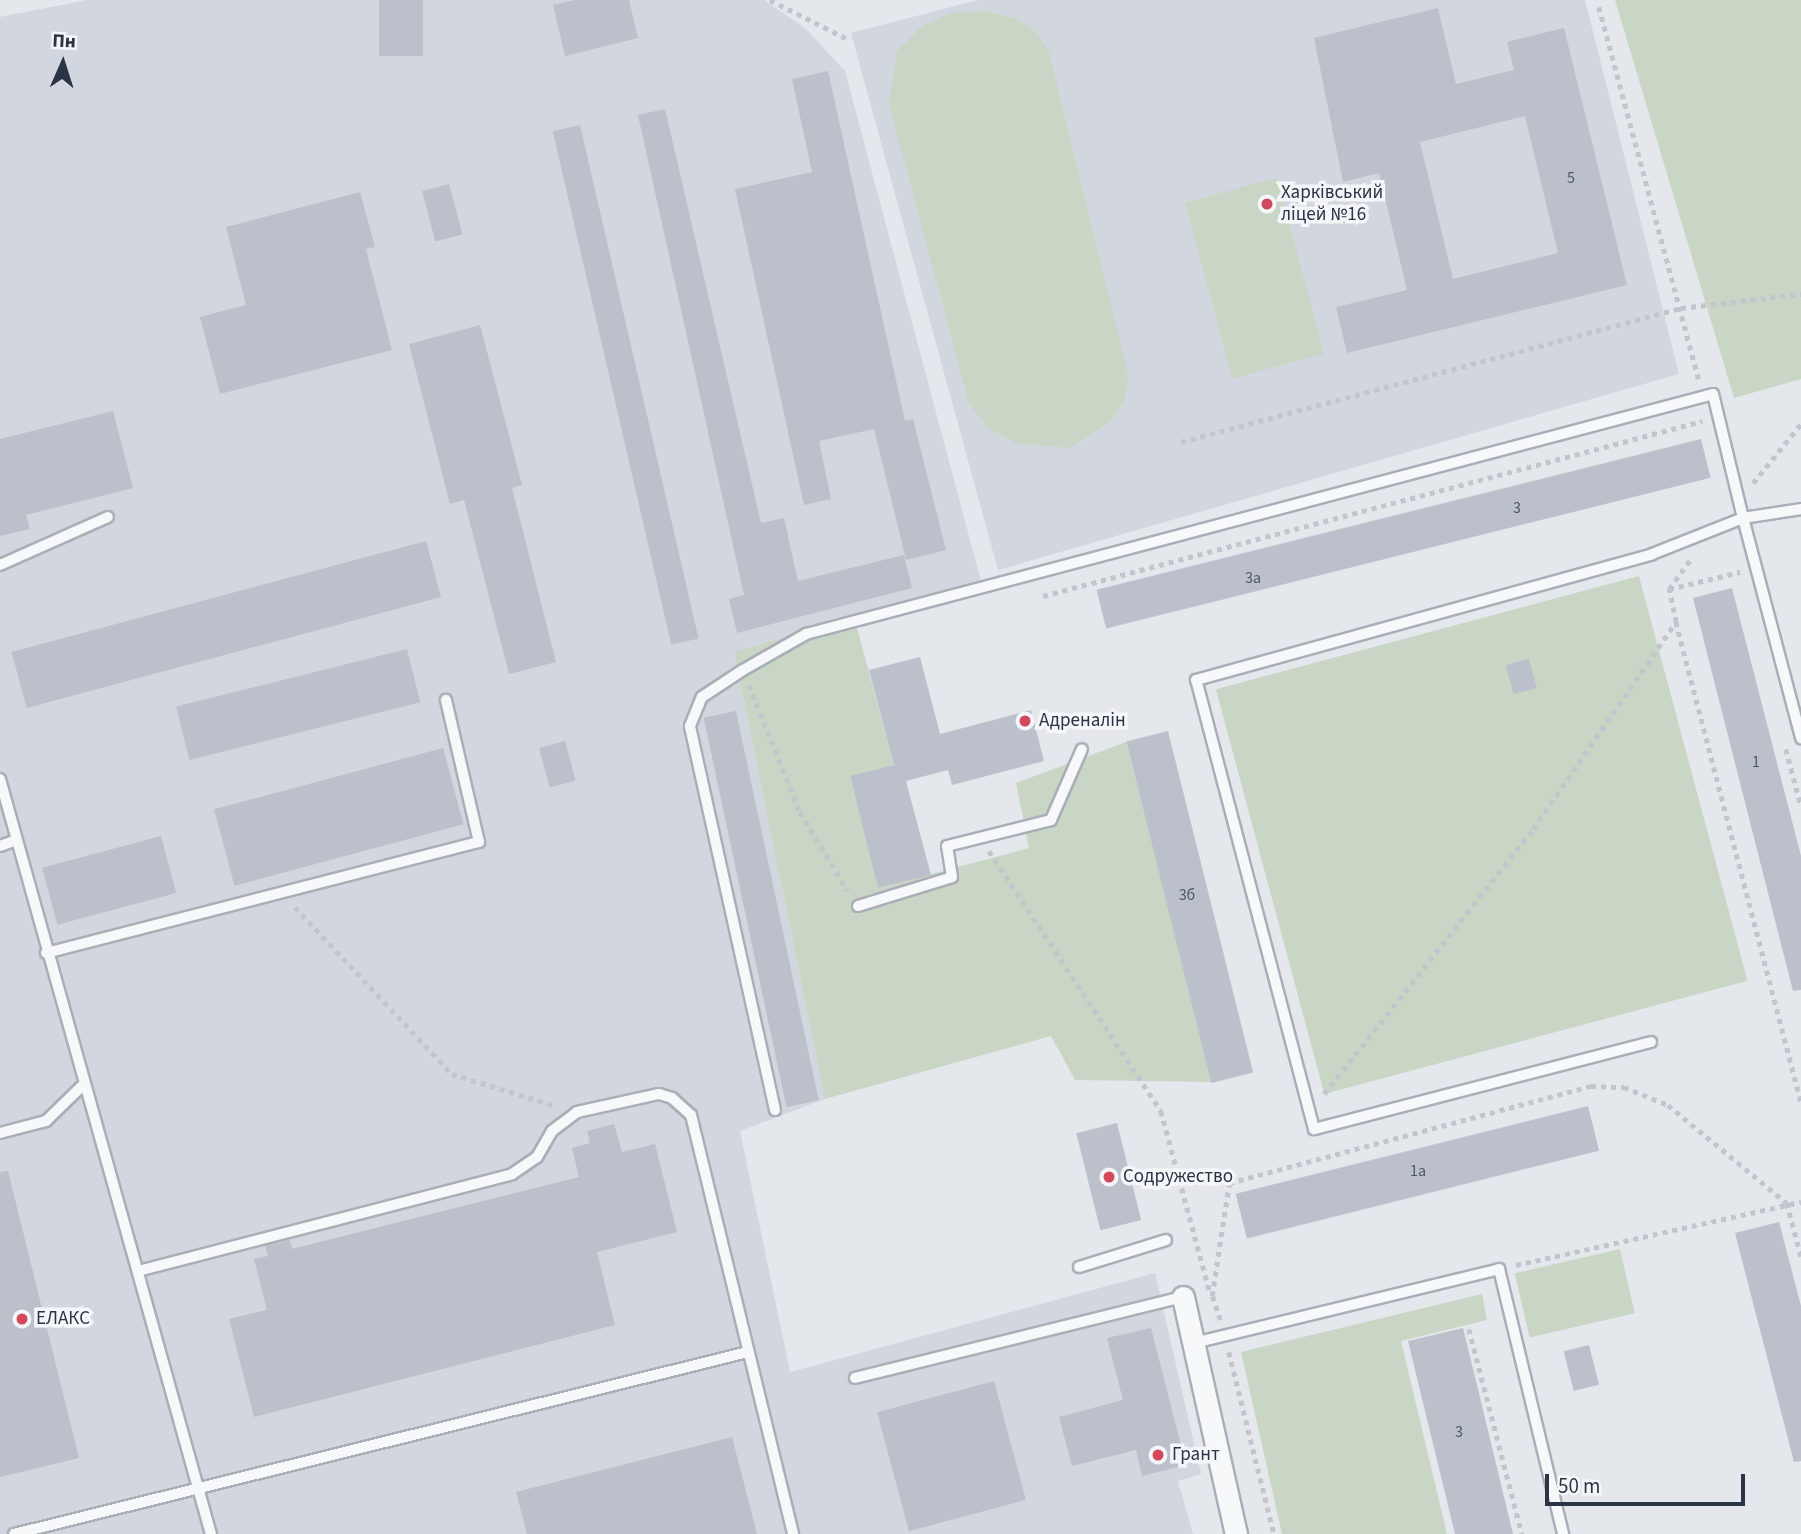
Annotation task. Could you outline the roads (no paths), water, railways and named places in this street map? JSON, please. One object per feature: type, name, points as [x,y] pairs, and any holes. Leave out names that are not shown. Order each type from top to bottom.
[{"type":"street","points":[[1184,1297],[1236,1534]]},
{"type":"lane","points":[[775,1110],[690,726],[702,697],[806,634],[1713,394],[1801,738]]},
{"type":"lane","points":[[1651,1042],[1314,1129],[1196,680],[1652,554],[1743,518],[1801,509]]},
{"type":"lane","points":[[0,565],[108,517]]},
{"type":"lane","points":[[46,953],[479,842],[446,700]]},
{"type":"lane","points":[[858,906],[952,877],[947,846],[1051,820],[1082,749]]},
{"type":"lane","points":[[0,779],[82,1086],[142,1270],[212,1534]]},
{"type":"lane","points":[[0,845],[15,841]]},
{"type":"lane","points":[[0,1133],[46,1121],[82,1086]]},
{"type":"lane","points":[[142,1270],[512,1174],[537,1157],[552,1131],[578,1112],[659,1094],[691,1115],[793,1534]]},
{"type":"lane","points":[[1079,1267],[1166,1240]]},
{"type":"lane","points":[[1194,1343],[1499,1269],[1563,1534]]},
{"type":"lane","points":[[855,1378],[1184,1297]]},
{"type":"lane","points":[[13,1534],[748,1352]]},
{"type":"place","name":"Харківський ліцей №16","points":[[1267,204]]},
{"type":"place","name":"Адреналін","points":[[1025,721]]},
{"type":"place","name":"Содружество","points":[[1109,1177]]},
{"type":"place","name":"ЕЛАКС","points":[[22,1319]]},
{"type":"place","name":"Грант","points":[[1158,1455]]}]
